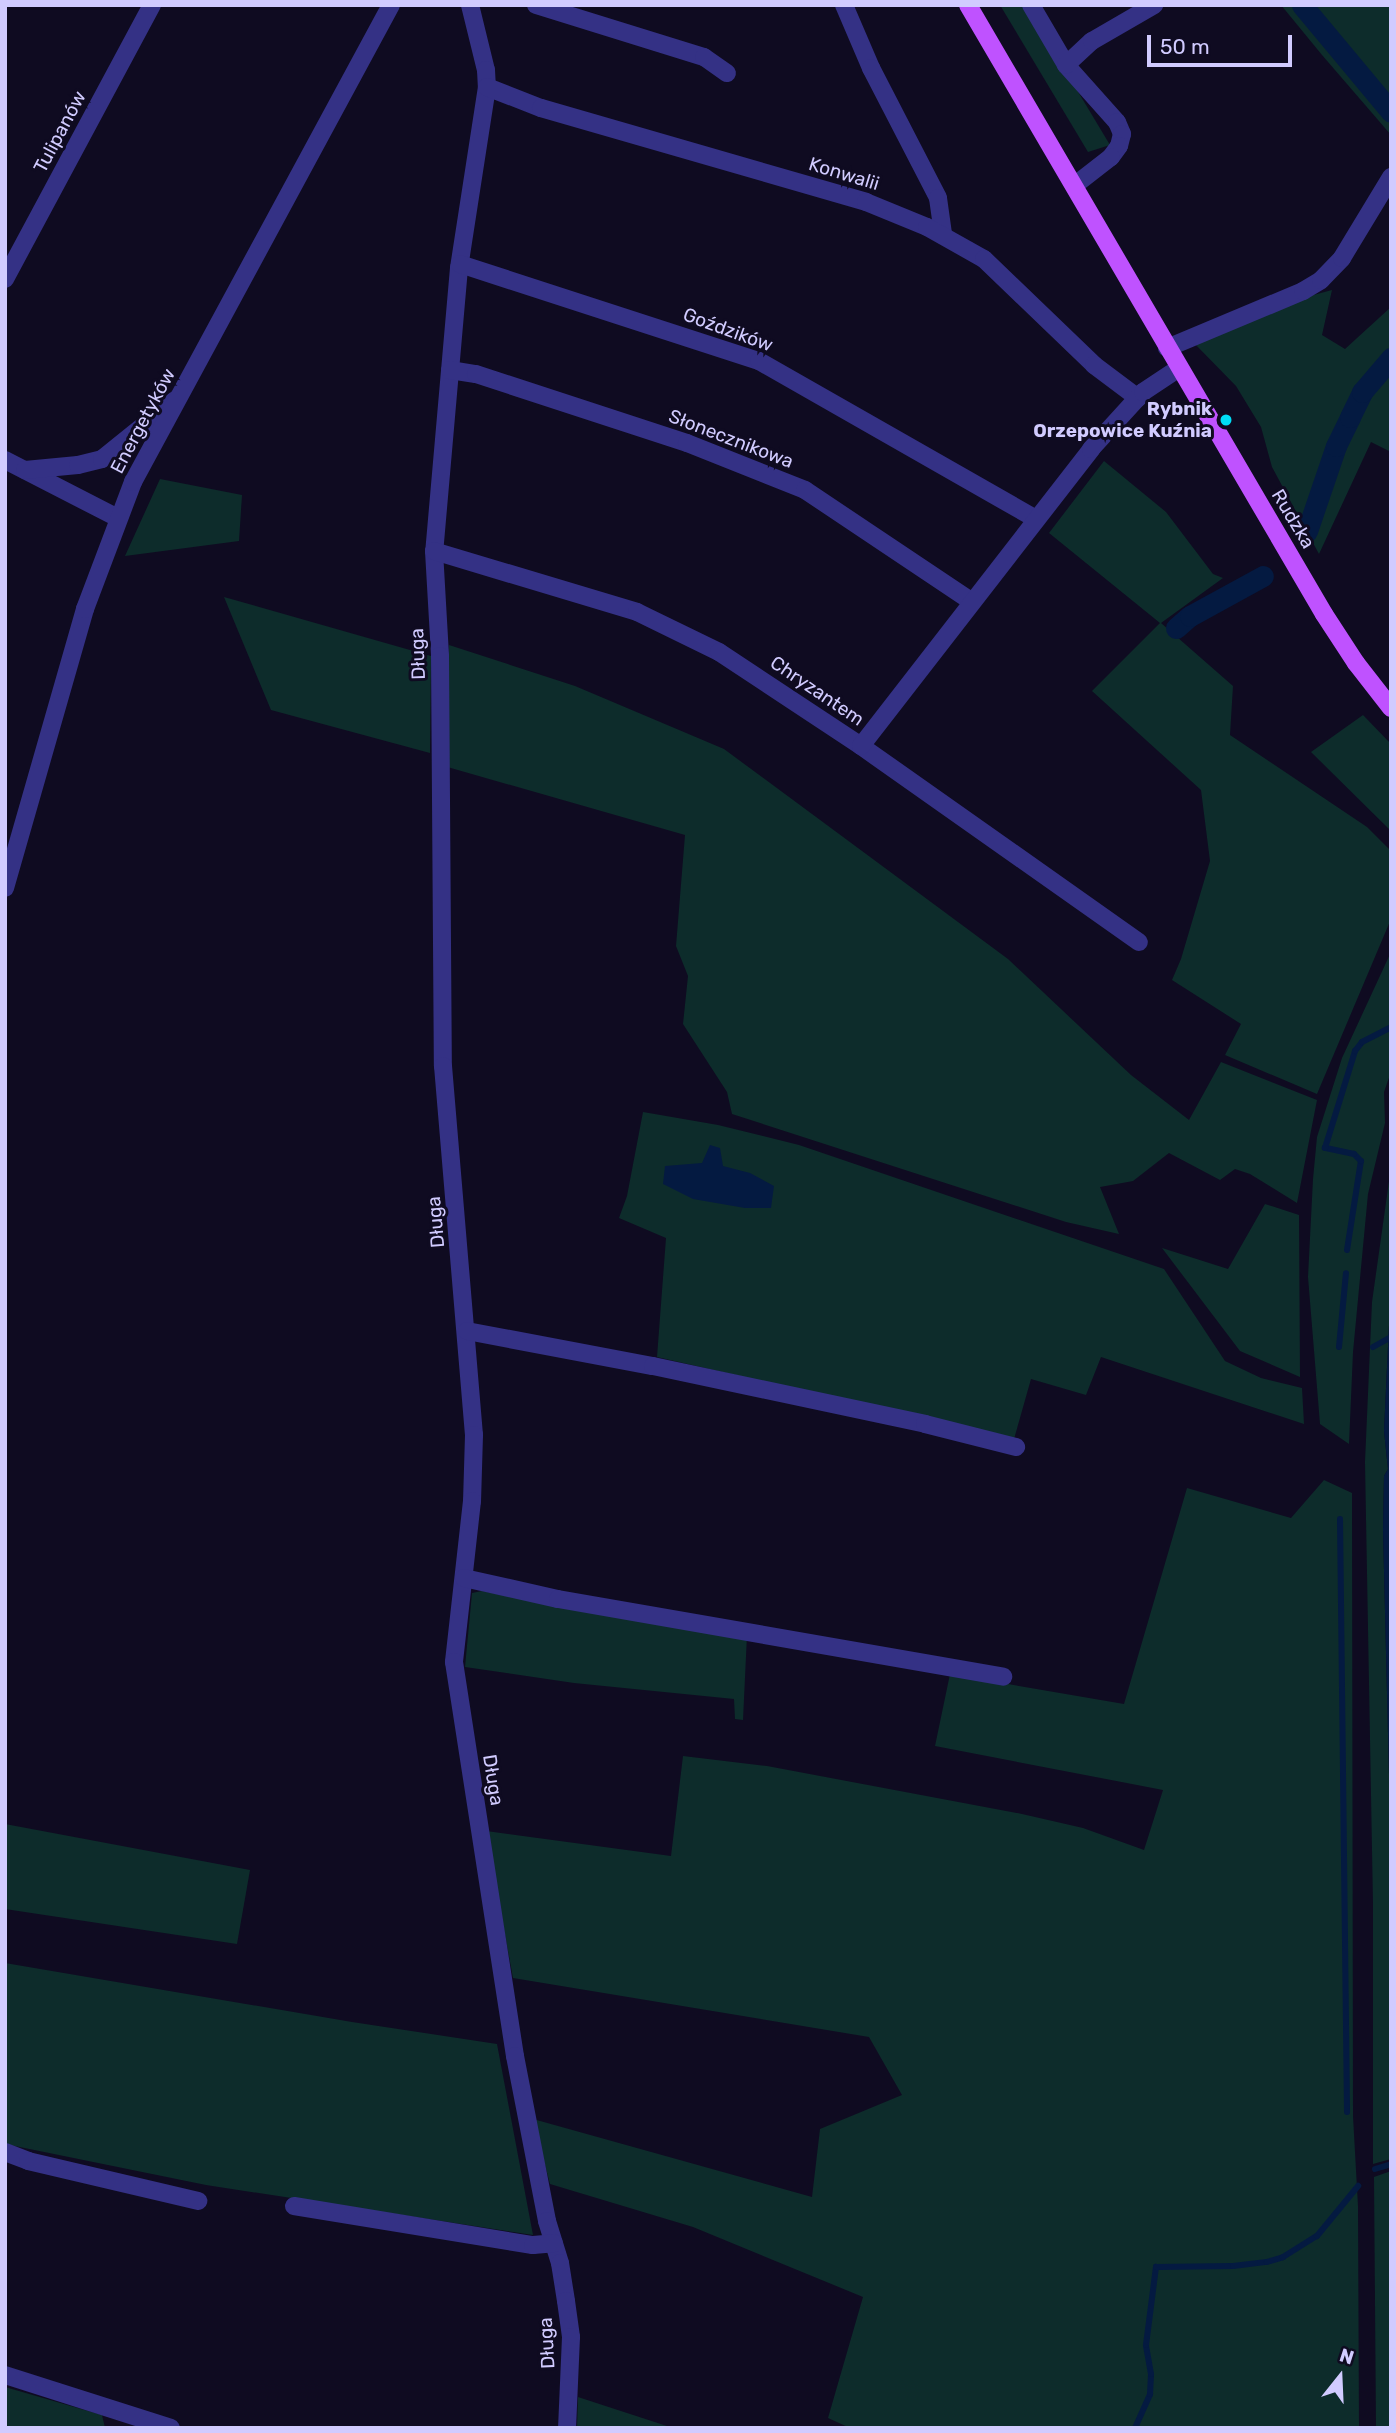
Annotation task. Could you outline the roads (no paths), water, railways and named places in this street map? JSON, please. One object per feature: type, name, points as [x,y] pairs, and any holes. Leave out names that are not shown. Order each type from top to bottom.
[{"type":"main road","name":"Rudzka","points":[[968,5],[1324,614],[1356,663],[1391,708]]},
{"type":"street","name":"Tulipanów","points":[[5,279],[152,5]]},
{"type":"street","name":"Energetyków","points":[[5,888],[85,609],[140,467],[391,5]]},
{"type":"street","name":"Długa","points":[[470,5],[486,69],[487,87],[460,264],[434,551],[440,656],[443,1066],[474,1435],[464,1578],[454,1662],[515,2056],[571,2337],[567,2428]]},
{"type":"street","points":[[536,5],[704,57],[727,73]]},
{"type":"street","points":[[844,5],[871,68],[941,205],[943,234]]},
{"type":"street","points":[[1031,5],[1066,65],[1116,122],[1122,134],[1119,146],[1111,158],[1075,185]]},
{"type":"street","points":[[1066,65],[1092,41],[1154,5]]},
{"type":"street","name":"Konwalii","points":[[487,87],[541,108],[866,202],[943,234],[984,259],[1086,357],[1138,398]]},
{"type":"street","points":[[1167,348],[1303,291],[1321,280],[1345,252],[1391,177]]},
{"type":"street","name":"Goździków","points":[[460,264],[759,360],[1036,519]]},
{"type":"street","points":[[861,746],[1091,449],[1138,398],[1179,368]]},
{"type":"street","name":"Słonecznikowa","points":[[450,370],[476,374],[687,443],[805,490],[972,602]]},
{"type":"street","points":[[25,470],[78,466],[102,459],[180,396]]},
{"type":"street","points":[[5,460],[118,518]]},
{"type":"street","name":"Chryzantem","points":[[434,551],[636,612],[719,652],[861,746],[1139,942]]},
{"type":"street","points":[[467,1331],[653,1366],[925,1424],[1016,1447]]},
{"type":"street","points":[[464,1578],[558,1599],[1003,1677]]},
{"type":"street","points":[[5,2152],[28,2161],[198,2202]]},
{"type":"street","points":[[294,2206],[533,2245],[554,2243]]},
{"type":"street","points":[[5,2375],[171,2428]]},
{"type":"water","points":[[710,1145],[720,1148],[723,1166],[750,1173],[774,1186],[771,1208],[745,1208],[693,1199],[663,1184],[665,1166],[702,1163]]},
{"type":"water","points":[[1391,1283],[1391,1856],[1383,1530],[1384,1476],[1388,1469],[1384,1431]]},
{"type":"waterway","points":[[1302,5],[1391,112]]},
{"type":"waterway","points":[[1307,531],[1336,446],[1362,392],[1391,358]]},
{"type":"waterway","points":[[1176,628],[1190,616],[1263,576]]},
{"type":"waterway","points":[[1347,1250],[1361,1161],[1354,1154],[1325,1148],[1355,1051],[1362,1042],[1391,1027]]},
{"type":"waterway","points":[[1339,1347],[1346,1273]]},
{"type":"waterway","points":[[1373,1347],[1391,1337]]},
{"type":"waterway","points":[[1340,1519],[1347,2112]]},
{"type":"waterway","points":[[1375,2169],[1391,2164]]},
{"type":"waterway","points":[[1135,2428],[1150,2394],[1151,2374],[1146,2345],[1156,2267],[1233,2266],[1283,2257],[1317,2236],[1358,2186]]},
{"type":"place","name":"Rybnik Orzepowice Kuźnia","points":[[1226,420]]}]
